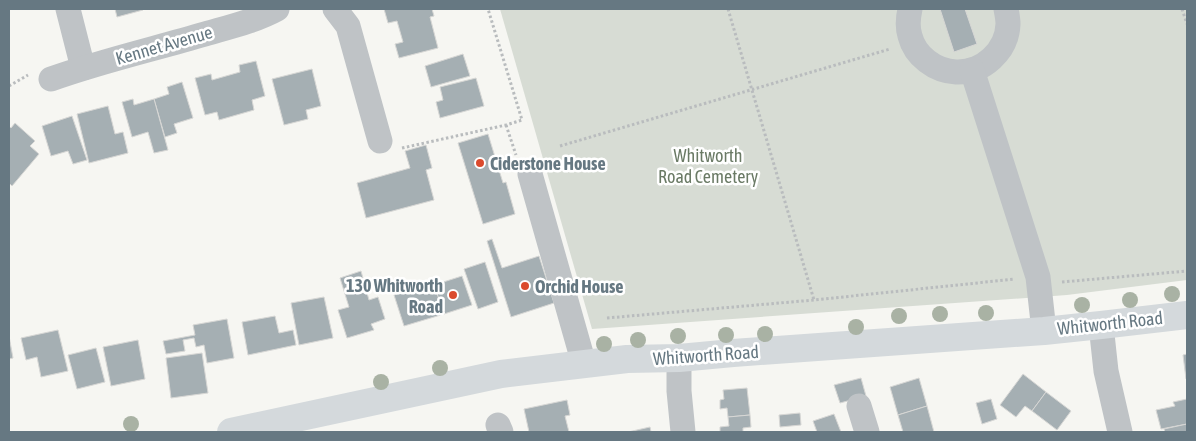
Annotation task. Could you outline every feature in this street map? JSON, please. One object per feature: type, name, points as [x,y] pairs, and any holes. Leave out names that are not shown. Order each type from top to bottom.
[{"type":"main road","name":"Whitworth Road","points":[[231,432],[501,374],[626,359],[679,358],[1044,331],[1187,315]]},
{"type":"street","points":[[68,9],[83,68]]},
{"type":"street","name":"Kennet Avenue","points":[[51,79],[83,68],[260,18],[277,9]]},
{"type":"street","points":[[335,9],[348,26],[380,141]]},
{"type":"street","points":[[910,9],[908,19],[910,35],[916,49],[927,61],[940,69],[956,72],[972,70],[986,63],[997,53],[1005,39],[1008,24],[1006,9]]},
{"type":"street","points":[[972,70],[1039,280],[1044,331]]},
{"type":"street","points":[[530,174],[584,364]]},
{"type":"street","points":[[1100,325],[1106,371],[1120,432]]},
{"type":"street","points":[[679,358],[679,391],[683,432]]},
{"type":"street","points":[[859,406],[867,432]]},
{"type":"path","points":[[380,141],[401,148],[522,120],[488,9]]},
{"type":"path","points":[[728,9],[814,300]]},
{"type":"path","points":[[1182,9],[1187,24]]},
{"type":"path","points":[[560,146],[913,42]]},
{"type":"path","points":[[607,318],[1039,280],[1187,271]]},
{"type":"green space","name":"Whitworth Road Cemetery","points":[[500,9],[1187,9],[1187,280],[1067,295],[592,329]]},
{"type":"building","points":[[115,9],[143,9],[143,10],[117,17]]},
{"type":"building","points":[[384,9],[432,9],[434,16],[430,17],[438,48],[399,58],[395,44],[403,42],[397,21],[388,23]]},
{"type":"building","points":[[940,9],[965,9],[977,44],[954,52]]},
{"type":"building","points":[[463,54],[470,76],[431,87],[425,66]]},
{"type":"building","points":[[256,61],[265,96],[252,100],[254,110],[219,120],[217,112],[205,115],[195,78],[211,74],[212,80],[240,72],[239,65]]},
{"type":"building","points":[[312,69],[321,106],[306,110],[308,119],[284,125],[272,79]]},
{"type":"building","points":[[476,78],[484,106],[440,118],[436,102],[443,100],[440,87]]},
{"type":"building","points":[[182,82],[193,118],[174,124],[177,133],[165,137],[154,99],[169,94],[167,87]]},
{"type":"building","points":[[133,99],[134,105],[154,99],[168,150],[154,153],[148,132],[132,137],[122,102]]},
{"type":"building","points":[[108,106],[115,134],[123,132],[128,153],[89,163],[77,114]]},
{"type":"building","points":[[72,116],[87,160],[73,164],[68,151],[51,156],[42,126]]},
{"type":"building","points":[[15,123],[35,141],[30,146],[39,154],[12,186],[9,183],[9,126],[11,128]]},
{"type":"building","name":"Ciderstone House","points":[[488,134],[503,183],[506,182],[515,214],[483,224],[458,143]]},
{"type":"building","points":[[426,145],[432,168],[426,170],[434,200],[366,218],[357,183],[410,168],[405,151]]},
{"type":"building","name":"Orchid House","points":[[492,239],[502,268],[539,256],[554,303],[511,317],[487,241]]},
{"type":"building","points":[[485,262],[498,302],[478,309],[464,269]]},
{"type":"building","points":[[361,271],[369,300],[378,297],[385,319],[371,324],[374,330],[347,338],[338,310],[349,307],[340,278]]},
{"type":"building","name":"130 Whitworth Road","points":[[462,276],[472,305],[444,314],[434,285]]},
{"type":"building","points":[[434,285],[444,314],[404,326],[394,295],[412,289],[413,292]]},
{"type":"building","points":[[324,297],[333,338],[299,345],[291,303]]},
{"type":"building","points":[[275,316],[279,333],[293,330],[296,345],[248,355],[242,322]]},
{"type":"building","points":[[227,319],[234,358],[207,363],[204,345],[196,347],[194,338],[183,340],[185,351],[166,354],[163,341],[195,335],[193,325]]},
{"type":"building","points":[[58,330],[68,371],[41,377],[37,357],[26,360],[21,338]]},
{"type":"building","points":[[9,336],[13,358],[9,359]]},
{"type":"building","points":[[138,340],[145,379],[111,386],[103,347]]},
{"type":"building","points":[[96,348],[105,382],[77,389],[68,355]]},
{"type":"building","points":[[202,353],[208,393],[171,398],[166,358]]},
{"type":"building","points":[[1187,354],[1187,379],[1186,379],[1183,355]]},
{"type":"building","points":[[1023,374],[1046,392],[1032,411],[1025,406],[1016,417],[1000,405]]},
{"type":"building","points":[[861,378],[866,396],[840,403],[834,385]]},
{"type":"building","points":[[919,378],[927,406],[898,415],[890,387]]},
{"type":"building","points":[[747,388],[750,415],[728,417],[727,408],[720,409],[720,400],[724,399],[723,390]]},
{"type":"building","points":[[1046,392],[1071,411],[1057,430],[1032,411]]},
{"type":"building","points":[[991,399],[997,419],[982,424],[976,403]]},
{"type":"building","points":[[1187,399],[1187,424],[1161,429],[1156,410],[1175,406],[1173,402]]},
{"type":"building","points":[[567,400],[570,415],[565,416],[569,432],[529,432],[524,409]]},
{"type":"building","points":[[927,406],[934,432],[903,432],[898,415]]},
{"type":"building","points":[[800,413],[801,425],[780,427],[779,415]]},
{"type":"building","points":[[834,414],[841,432],[817,432],[813,421]]},
{"type":"building","points":[[750,415],[751,427],[743,428],[743,432],[720,432],[720,427],[729,426],[728,417]]},
{"type":"building","points":[[1187,424],[1187,432],[1165,432],[1164,429]]},
{"type":"building","points":[[650,427],[651,432],[628,432]]},
{"type":"place","name":"Ciderstone House","points":[[480,163]]},
{"type":"place","name":"Orchid House","points":[[525,286]]},
{"type":"place","name":"130 Whitworth Road","points":[[453,295]]}]
